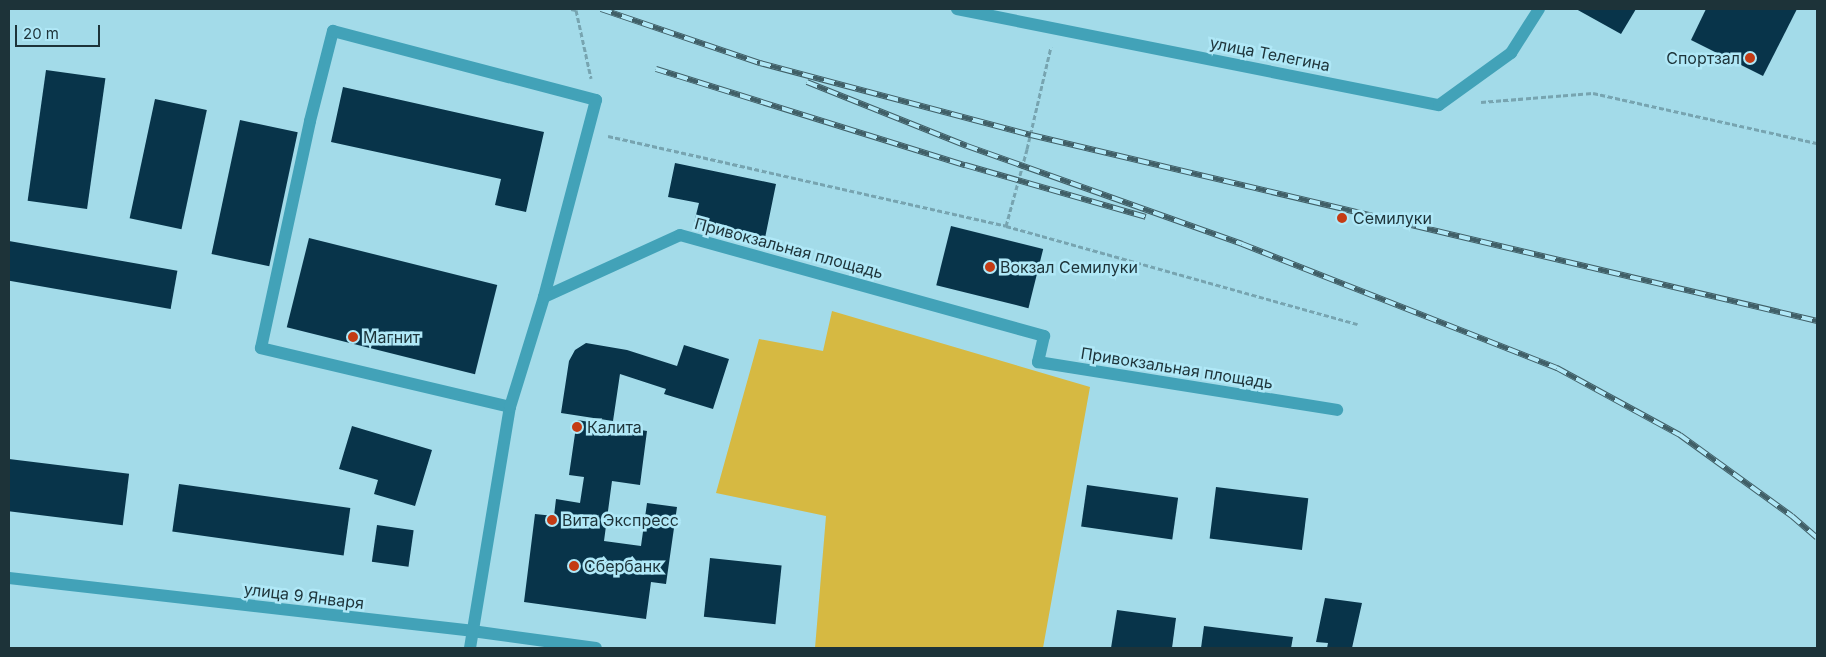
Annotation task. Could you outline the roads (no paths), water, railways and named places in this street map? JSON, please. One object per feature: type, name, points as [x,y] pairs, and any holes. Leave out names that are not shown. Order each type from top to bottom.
[{"type":"street","name":"улица Телегина","points":[[957,9],[1439,105],[1511,53],[1539,9]]},
{"type":"street","points":[[470,648],[510,408],[544,297],[596,100],[333,31],[310,121],[261,348],[510,408]]},
{"type":"street","name":"Привокзальная площадь","points":[[544,297],[680,235],[1044,336],[1038,362],[1337,410]]},
{"type":"street","name":"улица 9 Января","points":[[9,578],[472,631],[596,648]]},
{"type":"railway","points":[[601,9],[760,63],[1031,135],[1817,321]]},
{"type":"railway","points":[[656,69],[965,165],[1146,217]]},
{"type":"railway","points":[[807,82],[967,146],[1242,244],[1557,368],[1680,435],[1792,516],[1817,538]]},
{"type":"place","name":"Спортзал","points":[[1750,58]]},
{"type":"place","name":"Семилуки","points":[[1342,218]]},
{"type":"place","name":"Вокзал Семилуки","points":[[990,267]]},
{"type":"place","name":"Магнит","points":[[353,337]]},
{"type":"place","name":"Калита","points":[[577,427]]},
{"type":"place","name":"Вита Экспресс","points":[[552,520]]},
{"type":"place","name":"Сбербанк","points":[[574,566]]}]
